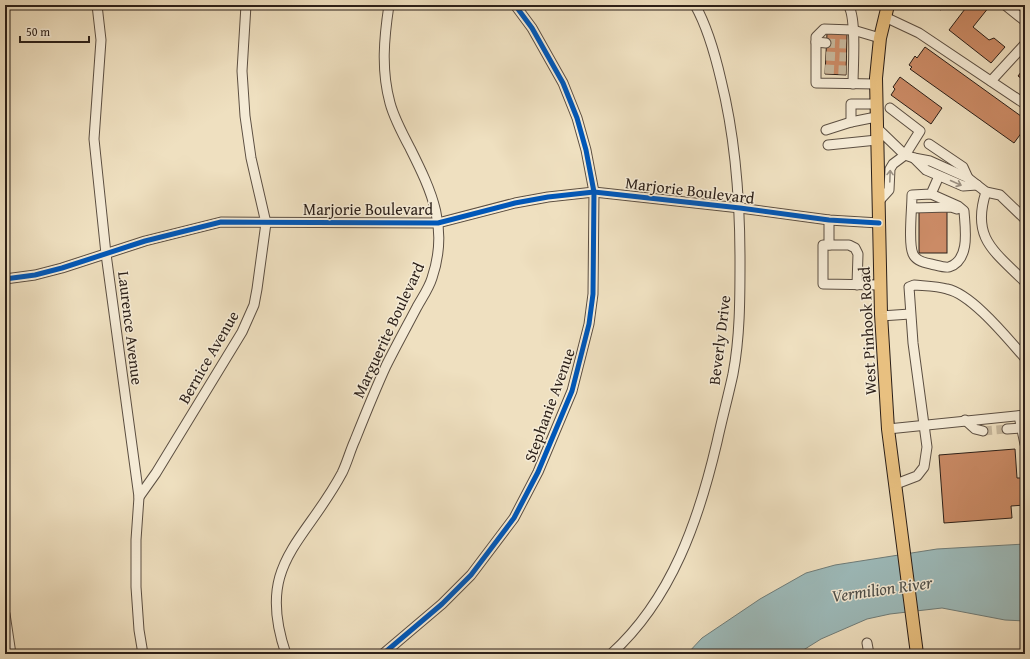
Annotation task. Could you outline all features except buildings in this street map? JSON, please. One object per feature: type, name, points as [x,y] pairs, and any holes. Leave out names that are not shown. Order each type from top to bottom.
[{"type":"main road","name":"West Pinhook Road","points":[[886,9],[880,38],[876,84],[880,285],[888,428],[917,652]]},
{"type":"street","name":"Laurence Avenue","points":[[97,5],[101,46],[94,139],[106,254],[139,497],[136,532],[136,587],[139,630],[143,654]]},
{"type":"street","name":"Bernice Avenue","points":[[139,497],[156,473],[242,332],[254,305],[258,289],[266,223],[251,158],[245,116],[242,71],[246,5]]},
{"type":"street","name":"Marguerite Boulevard","points":[[286,654],[280,636],[276,612],[281,571],[294,545],[324,503],[343,471],[376,388],[431,280],[437,256],[438,223],[433,198],[394,116],[386,88],[384,48],[389,5]]},
{"type":"street","name":"Stephanie Avenue","points":[[383,654],[442,604],[471,575],[514,518],[538,472],[572,391],[589,324],[593,294],[594,192],[577,118],[563,83],[536,34],[515,5]]},
{"type":"street","name":"Beverly Drive","points":[[611,654],[628,638],[651,609],[677,566],[689,537],[709,476],[733,373],[740,310],[740,208],[736,153],[728,108],[713,48],[695,5]]},
{"type":"street","points":[[848,5],[851,9],[853,30],[850,44],[850,70],[852,84]]},
{"type":"street","points":[[1005,5],[1025,21]]},
{"type":"street","points":[[886,9],[1025,104]]},
{"type":"street","points":[[876,84],[816,83],[820,69],[821,56],[816,42],[816,37],[824,29],[853,30],[880,38]]},
{"type":"street","points":[[816,42],[826,43]]},
{"type":"street","points":[[991,81],[1025,44]]},
{"type":"street","points":[[851,122],[851,104],[876,104]]},
{"type":"street","points":[[890,108],[920,131],[910,156]]},
{"type":"street","points":[[826,130],[851,122],[876,128],[926,170],[963,186],[977,185]]},
{"type":"street","points":[[828,145],[876,128]]},
{"type":"street","points":[[929,144],[963,167],[968,178]]},
{"type":"street","points":[[879,201],[889,190],[890,169],[893,164],[910,156],[930,161],[968,178],[986,192],[1000,195],[1025,218]]},
{"type":"street","points":[[931,194],[939,176]]},
{"type":"street","name":"Marjorie Boulevard","points":[[5,279],[35,275],[197,227],[221,222],[266,223],[362,221],[438,223],[515,203],[554,196],[594,192],[740,208],[829,220],[879,223]]},
{"type":"street","points":[[986,192],[981,206],[982,232],[990,245],[1025,282]]},
{"type":"street","points":[[931,194],[958,206],[964,211],[965,244],[963,254],[955,264],[948,268],[921,262],[913,255],[911,245],[912,208],[912,195],[931,194]]},
{"type":"street","points":[[912,208],[951,207],[964,211]]},
{"type":"street","points":[[829,220],[829,245]]},
{"type":"street","points":[[857,285],[858,254],[855,248],[849,245],[823,245],[823,284],[857,285],[880,285]]},
{"type":"street","points":[[896,484],[917,476],[924,467],[927,447],[916,369],[910,314],[909,288],[914,285],[948,289],[961,294],[975,305],[1025,358]]},
{"type":"street","points":[[882,316],[910,314]]},
{"type":"street","points":[[888,428],[1022,415],[1021,428],[1025,444]]},
{"type":"street","points":[[965,420],[975,429],[983,430]]},
{"type":"street","points":[[1007,429],[1021,428]]},
{"type":"street","points":[[5,614],[11,654]]},
{"type":"street","points":[[868,643],[869,654]]},
{"type":"water","name":"Vermilion River","points":[[1025,544],[1025,621],[1005,620],[942,608],[890,614],[867,619],[821,639],[797,654],[687,654],[702,638],[760,599],[806,573],[835,565],[937,549]]},
{"type":"tunnel","points":[[826,43],[846,44]]},
{"type":"tunnel","points":[[826,56],[846,57]]},
{"type":"tunnel","points":[[825,69],[846,70]]},
{"type":"tunnel","points":[[983,431],[1007,429]]},
{"type":"cycle path","points":[[383,654],[442,604],[471,575],[514,518],[538,472],[572,391],[589,324],[593,294],[594,192],[586,150],[577,118],[563,83],[532,28],[515,5]]},
{"type":"cycle path","points":[[5,279],[35,275],[62,268],[145,241],[221,222],[438,223],[515,203],[548,197],[594,192],[740,208],[829,220],[879,223]]}]
